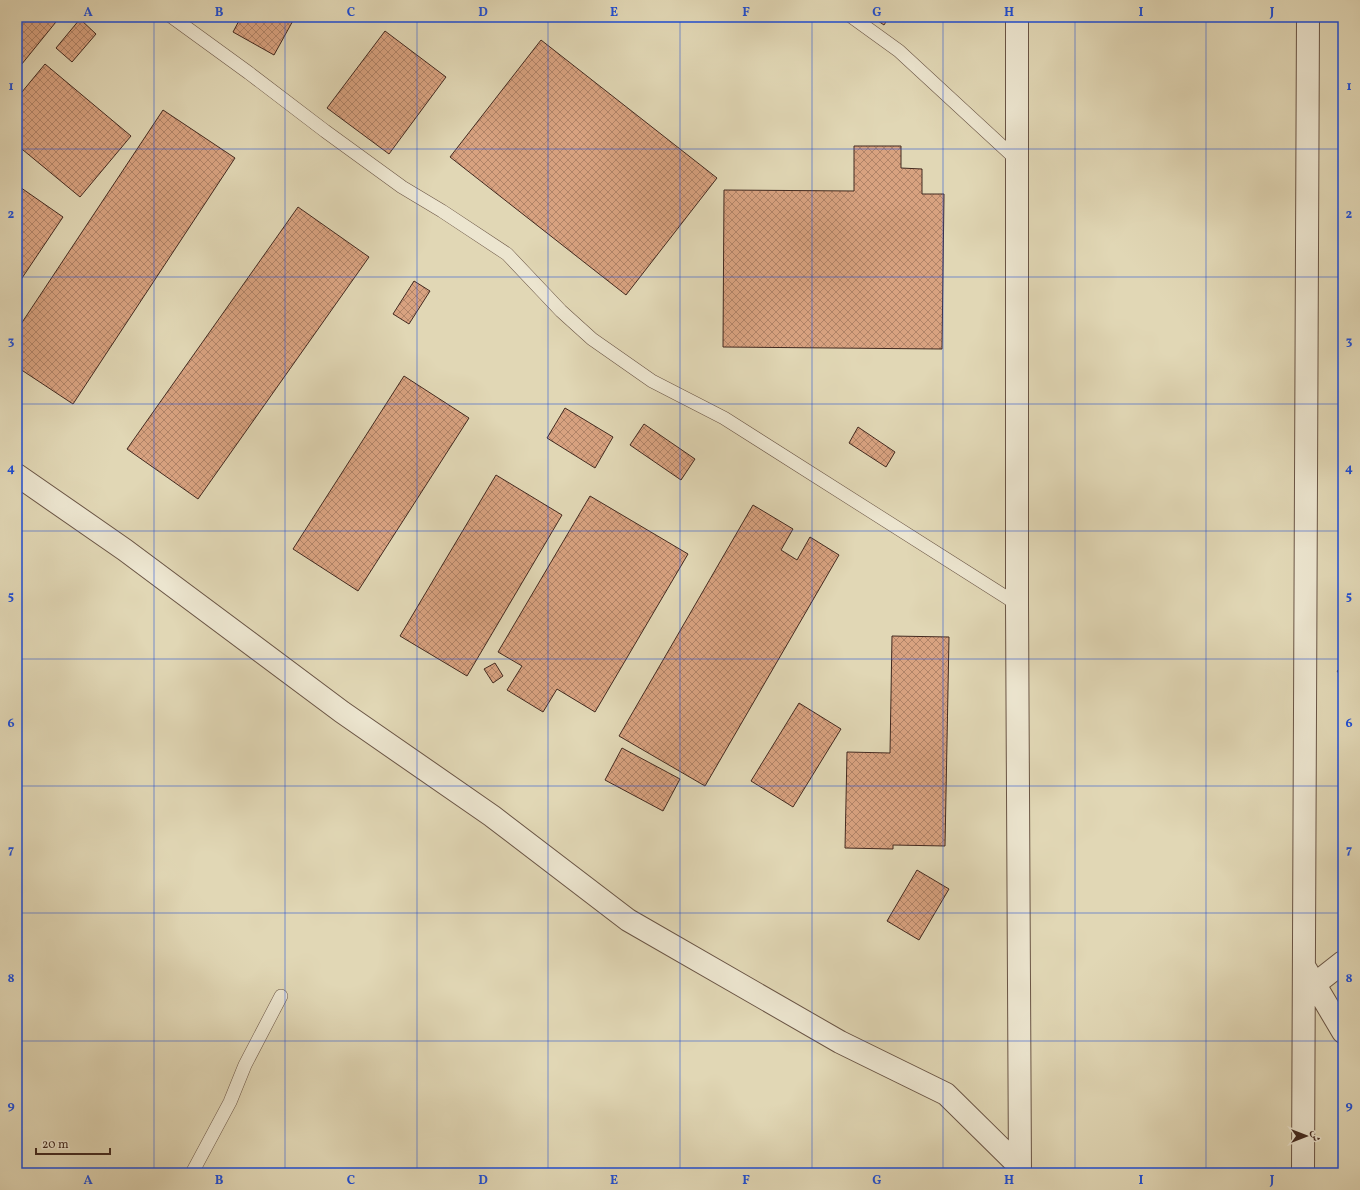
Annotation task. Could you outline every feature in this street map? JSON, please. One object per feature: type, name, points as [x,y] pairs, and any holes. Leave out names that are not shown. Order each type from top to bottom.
[{"type":"street","points":[[1017,17],[1017,604],[1020,1169]]},
{"type":"street","points":[[1302,1173],[1309,975],[1308,17]]},
{"type":"street","points":[[17,475],[125,550],[342,712],[492,816],[628,920],[840,1042],[946,1094],[1020,1169]]},
{"type":"street","points":[[1309,975],[1343,962]]},
{"type":"street","points":[[1309,975],[1343,1032]]},
{"type":"lane","points":[[172,17],[249,73],[324,131],[402,187],[442,210],[507,254],[561,311],[592,339],[652,381],[724,418],[1017,604]]},
{"type":"lane","points":[[852,17],[899,51],[1016,159]]},
{"type":"lane","points":[[192,1173],[230,1102],[245,1065],[281,996]]},
{"type":"building","points":[[17,17],[60,17],[17,70]]},
{"type":"building","points":[[241,17],[295,17],[274,55],[233,32]]},
{"type":"building","points":[[872,17],[889,17],[884,25]]},
{"type":"building","points":[[80,19],[96,34],[72,62],[56,48]]},
{"type":"building","points":[[385,31],[446,77],[389,154],[327,108]]},
{"type":"building","points":[[541,40],[717,178],[626,295],[450,157]]},
{"type":"building","points":[[45,64],[131,136],[80,197],[17,145],[17,98]]},
{"type":"building","points":[[163,110],[235,158],[73,404],[17,367],[17,330]]},
{"type":"building","points":[[854,146],[901,146],[901,168],[922,169],[922,194],[944,194],[942,349],[723,347],[724,190],[854,191]]},
{"type":"building","points":[[17,185],[63,217],[18,284],[17,283]]},
{"type":"building","points":[[298,207],[369,257],[198,499],[127,449]]},
{"type":"building","points":[[414,281],[430,291],[409,324],[393,314]]},
{"type":"building","points":[[404,376],[469,418],[358,591],[293,549]]},
{"type":"building","points":[[565,408],[613,437],[595,468],[547,438]]},
{"type":"building","points":[[644,424],[695,459],[681,480],[630,445]]},
{"type":"building","points":[[858,427],[895,452],[886,467],[849,443]]},
{"type":"building","points":[[496,475],[562,515],[467,676],[400,636]]},
{"type":"building","points":[[590,496],[688,554],[595,712],[557,689],[543,712],[507,690],[522,666],[498,652]]},
{"type":"building","points":[[753,505],[793,529],[781,550],[797,560],[810,537],[839,555],[705,786],[619,736]]},
{"type":"building","points":[[892,636],[949,637],[945,846],[893,845],[893,849],[845,848],[847,752],[890,753]]},
{"type":"building","points":[[495,663],[503,676],[493,683],[484,669]]},
{"type":"building","points":[[1343,667],[1343,679],[1337,671]]},
{"type":"building","points":[[799,703],[841,729],[793,807],[751,781]]},
{"type":"building","points":[[622,748],[680,779],[663,811],[605,780]]},
{"type":"building","points":[[917,870],[949,889],[919,940],[887,921]]}]
